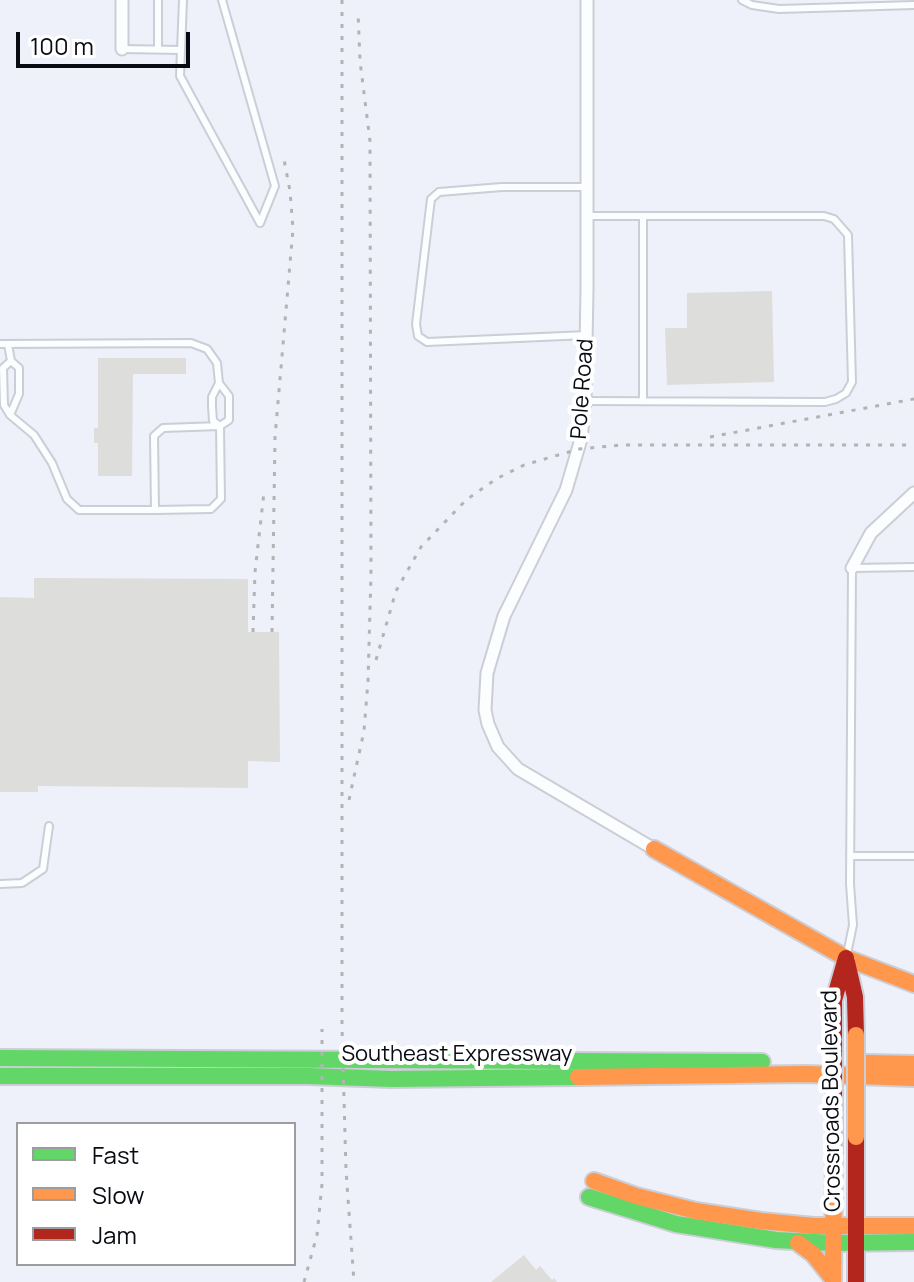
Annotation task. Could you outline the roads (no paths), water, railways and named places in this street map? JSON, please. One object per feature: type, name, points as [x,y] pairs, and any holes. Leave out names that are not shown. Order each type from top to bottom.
[{"type":"main road","points":[[654,849],[846,958],[914,984]]},
{"type":"main road","name":"Crossroads Boulevard","points":[[833,1280],[834,1000],[846,958]]},
{"type":"main road","name":"Crossroads Boulevard","points":[[846,958],[855,997],[856,1282]]},
{"type":"main road","name":"Southeast Expressway","points":[[0,1058],[914,1064]]},
{"type":"main road","name":"Southeast Expressway","points":[[0,1076],[391,1079],[806,1074],[914,1078]]},
{"type":"main road","points":[[914,1226],[856,1235],[833,1243],[797,1242],[676,1224],[592,1189],[696,1211],[761,1221],[833,1226],[856,1235],[914,1242]]},
{"type":"main road","points":[[797,1242],[813,1254],[833,1280]]},
{"type":"street","points":[[122,0],[122,49]]},
{"type":"street","name":"Pole Road","points":[[587,0],[587,335],[585,401],[579,449],[571,475],[508,606],[487,673],[485,710],[488,724],[503,754],[528,776],[654,849]]},
{"type":"street","points":[[852,568],[871,533],[914,493]]},
{"type":"lane","points":[[158,0],[158,49]]},
{"type":"lane","points":[[183,0],[180,76],[260,223],[275,186],[222,0]]},
{"type":"lane","points":[[742,0],[752,5],[789,9],[858,3],[914,5]]},
{"type":"lane","points":[[789,0],[789,9]]},
{"type":"lane","points":[[122,49],[181,50]]},
{"type":"lane","points":[[587,335],[427,342],[418,336],[416,324],[431,199],[439,192],[502,187],[588,187]]},
{"type":"lane","points":[[585,401],[825,402],[846,393],[852,382],[848,235],[841,224],[824,216],[588,216]]},
{"type":"lane","points":[[643,216],[643,401]]},
{"type":"lane","points":[[10,415],[19,394],[19,368],[11,361],[4,344],[191,343],[207,349],[217,363],[219,383],[229,396],[229,420],[220,426],[163,428],[154,436],[155,510]]},
{"type":"lane","points":[[11,361],[3,368],[4,405],[10,415],[34,435],[52,463],[67,499],[79,510],[211,509],[221,499],[220,426]]},
{"type":"lane","points":[[219,383],[212,397],[212,407],[213,421],[220,426]]},
{"type":"lane","points":[[846,958],[853,925],[850,856],[852,568],[914,567]]},
{"type":"lane","points":[[0,884],[22,883],[43,869],[49,826]]},
{"type":"lane","points":[[850,856],[914,856]]},
{"type":"railway","points":[[342,0],[342,1027],[346,1170],[354,1282]]},
{"type":"railway","points":[[349,800],[364,731],[371,574],[370,141],[360,61],[358,12]]},
{"type":"railway","points":[[272,632],[275,437],[293,229],[283,154]]},
{"type":"railway","points":[[710,437],[914,399]]},
{"type":"railway","points":[[376,660],[396,591],[421,547],[466,500],[496,479],[524,465],[579,449],[621,445],[914,445]]},
{"type":"railway","points":[[253,632],[255,572],[264,492]]},
{"type":"railway","points":[[304,1282],[317,1235],[322,1184],[322,1029]]}]
